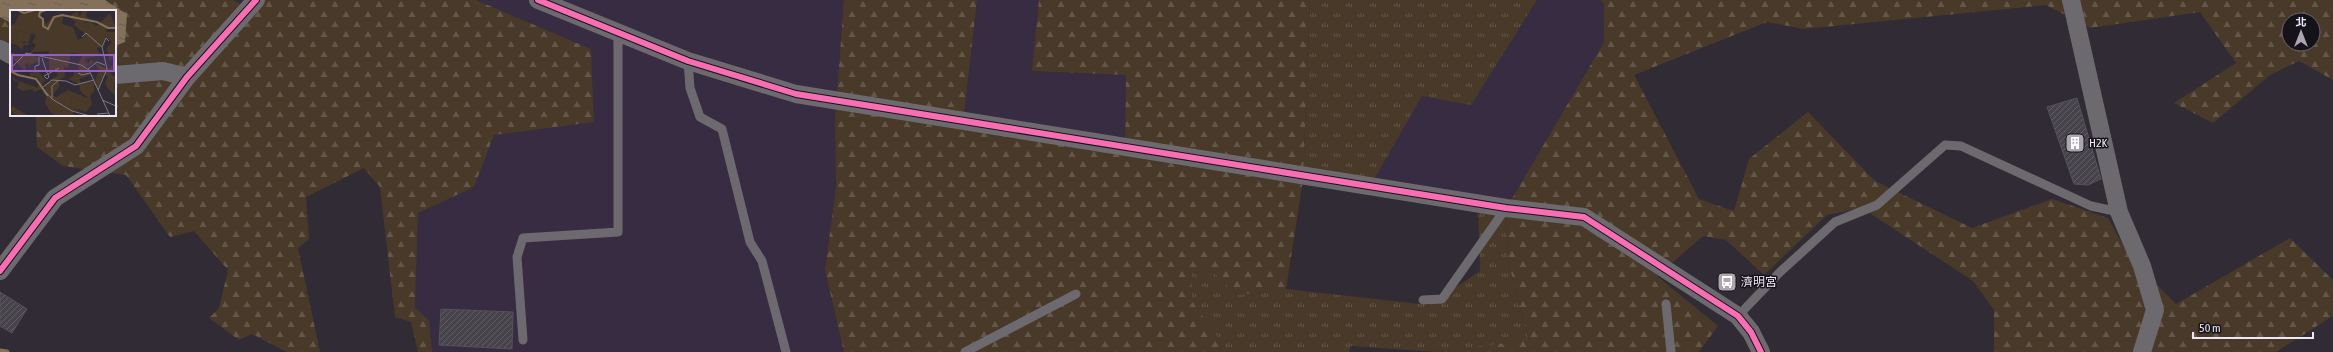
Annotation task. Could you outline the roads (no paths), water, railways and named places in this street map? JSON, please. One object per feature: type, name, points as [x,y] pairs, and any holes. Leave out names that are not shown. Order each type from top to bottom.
[{"type":"street","points":[[0,271],[55,198],[136,146],[187,77],[256,0]]},
{"type":"street","points":[[538,0],[688,61],[796,94],[1506,208],[1584,217],[1738,316],[1751,332],[1761,352]]},
{"type":"street","points":[[2071,0],[2119,212],[2142,266],[2155,310],[2142,352]]},
{"type":"street","points":[[0,49],[10,54]]},
{"type":"street","points":[[116,75],[163,72],[187,77]]},
{"type":"lane","points":[[523,340],[517,257],[523,238],[618,232],[618,33]]},
{"type":"lane","points":[[688,61],[690,88],[700,117],[722,129],[750,242],[762,261],[786,352]]},
{"type":"lane","points":[[1738,316],[1779,273],[1835,222],[1876,205],[1945,145],[1961,146],[2090,206],[2119,212]]},
{"type":"lane","points":[[1423,300],[1442,299],[1506,208]]},
{"type":"lane","points":[[965,352],[1076,294]]},
{"type":"lane","points":[[1666,304],[1671,352]]},
{"type":"water","points":[[0,0],[105,0],[127,14],[125,42],[116,46],[116,10],[10,10],[10,22],[0,17]]},
{"type":"waterway","points":[[0,351],[7,352]]},
{"type":"place","name":"H2K","points":[[2075,143]]},
{"type":"place","name":"濟明宮","points":[[1727,282]]}]
